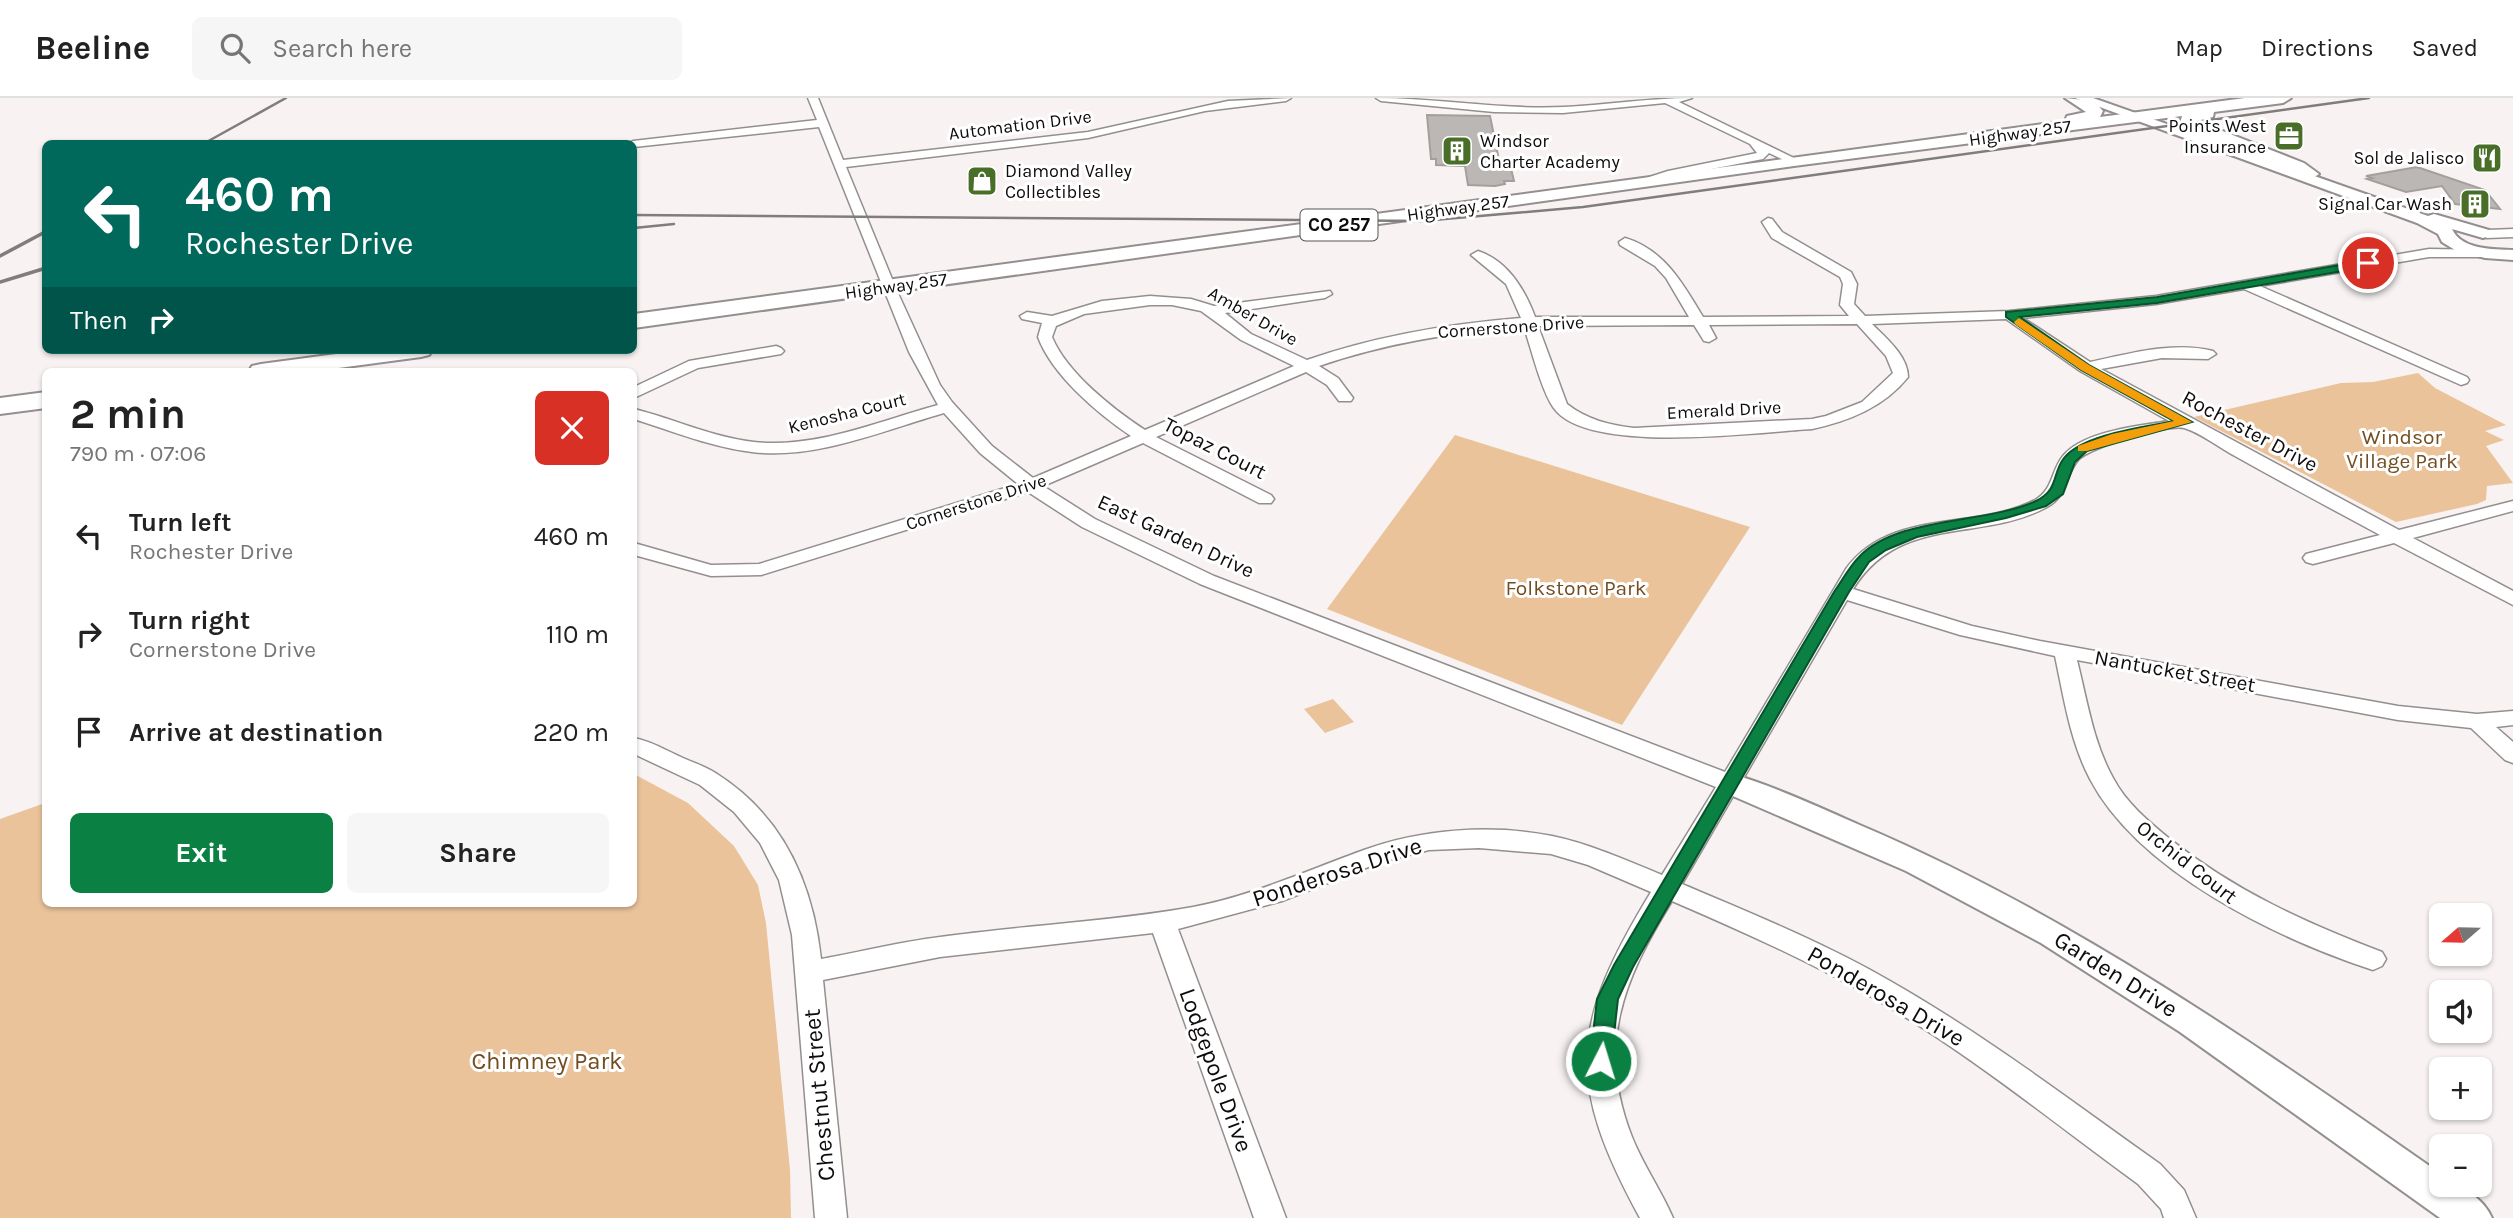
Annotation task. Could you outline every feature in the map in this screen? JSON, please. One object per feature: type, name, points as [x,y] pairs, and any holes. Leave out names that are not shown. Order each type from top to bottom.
[{"type":"main road","points":[[2023,132],[2045,124],[2095,114],[2095,108],[2073,98]]},
{"type":"main road","points":[[2100,98],[2152,106],[2231,98]]},
{"type":"main road","name":"Highway 257","points":[[637,321],[1794,161],[2283,98]]},
{"type":"main road","points":[[2295,98],[2197,115],[2187,121],[2201,131],[2298,167],[2310,174]]},
{"type":"main road","points":[[1961,141],[2011,139],[2128,126],[2151,128],[2197,139]]},
{"type":"main road","points":[[284,368],[391,354]]},
{"type":"main road","points":[[0,406],[42,401]]},
{"type":"street","name":"East Garden Drive","points":[[813,98],[888,287],[926,373],[947,407],[992,452],[1032,485],[1077,516],[1150,554],[1272,605],[1729,783]]},
{"type":"street","name":"Automation Drive","points":[[839,164],[1116,131],[1194,110],[1286,98]]},
{"type":"street","points":[[1381,98],[1545,110],[1591,109],[1687,98]]},
{"type":"street","points":[[2081,98],[2310,174],[2436,220],[2513,242]]},
{"type":"street","points":[[2100,98],[2197,139],[2423,220],[2436,226],[2461,247],[2502,255]]},
{"type":"street","points":[[1667,100],[1794,161]]},
{"type":"street","points":[[637,144],[824,123]]},
{"type":"street","points":[[1644,182],[1668,174],[1759,157],[1764,153],[1755,144]]},
{"type":"street","points":[[1768,222],[1777,235],[1846,275],[1850,284],[1846,301],[1861,320]]},
{"type":"street","points":[[2448,237],[2455,232],[2513,233]]},
{"type":"street","name":"Cornerstone Drive","points":[[2429,253],[2448,237]]},
{"type":"street","points":[[1625,242],[1660,263],[1672,276],[1709,338]]},
{"type":"street","name":"Cornerstone Drive","points":[[637,550],[704,571],[742,572],[1032,485],[1304,366],[1361,347],[1415,335],[1475,326],[1529,322],[1861,320],[2009,314],[2137,302],[2429,253],[2502,255]]},
{"type":"street","points":[[1478,255],[1514,285],[1529,322]]},
{"type":"street","points":[[2246,285],[2461,380]]},
{"type":"street","points":[[1212,311],[1325,294]]},
{"type":"street","name":"Amber Drive","points":[[1053,321],[1080,311],[1157,300],[1189,303],[1212,311],[1244,335],[1334,382],[1345,398]]},
{"type":"street","name":"Rochester Drive","points":[[2009,314],[2085,368],[2513,598]]},
{"type":"street","points":[[1027,316],[1053,321]]},
{"type":"street","name":"Emerald Drive","points":[[1529,322],[1552,389],[1564,411],[1587,424],[1607,430],[1634,433],[1812,424],[1831,420],[1868,405],[1901,373],[1894,355],[1861,320]]},
{"type":"street","points":[[1053,321],[1046,329],[1047,342],[1067,372],[1101,405],[1144,437]]},
{"type":"street","points":[[637,392],[694,364],[776,351]]},
{"type":"street","points":[[2085,368],[2179,351],[2208,354]]},
{"type":"street","name":"Kenosha Court","points":[[637,415],[738,444],[770,449],[804,446],[947,407]]},
{"type":"street","points":[[1657,1218],[1620,1145],[1606,1102],[1601,1076],[1600,1047],[1608,999],[1668,888],[1842,592],[1864,559],[1881,547],[1913,534],[2028,509],[2051,498],[2058,491],[2069,460],[2083,448],[2117,437],[2186,422]]},
{"type":"street","name":"Topaz Court","points":[[1144,437],[1185,461],[1265,499]]},
{"type":"street","points":[[2314,558],[2513,506]]},
{"type":"street","name":"Nantucket Street","points":[[1842,592],[1966,631],[2065,652],[2398,713],[2477,721],[2513,718]]},
{"type":"street","name":"Orchid Court","points":[[2065,652],[2092,758],[2111,794],[2134,821],[2193,872],[2238,902],[2290,928],[2373,959]]},
{"type":"street","points":[[2477,721],[2513,755]]},
{"type":"street","name":"Chestnut Street","points":[[637,746],[708,779],[742,806],[769,838],[792,880],[809,972],[831,1218]]},
{"type":"street","name":"Garden Drive","points":[[1729,783],[1882,845],[1939,872],[2054,935],[2161,1001],[2472,1218]]},
{"type":"street","name":"Ponderosa Drive","points":[[809,972],[940,947],[1120,929],[1197,916],[1273,894],[1375,855],[1429,841],[1459,839],[1551,845],[1596,858],[1668,888],[1814,952],[1879,988],[1954,1034],[2149,1174],[2173,1200],[2183,1217]]},
{"type":"street","name":"Lodgepole Drive","points":[[1162,922],[1269,1218]]},
{"type":"green space","name":"Windsor Village Park","points":[[2418,373],[2435,388],[2506,425],[2485,431],[2504,440],[2486,446],[2513,483],[2487,486],[2486,500],[2477,504],[2396,522],[2194,417],[2341,383],[2373,382]]},
{"type":"green space","name":"Folkstone Park","points":[[1455,435],[1750,527],[1622,725],[1327,609]]},
{"type":"green space","points":[[1333,699],[1354,722],[1325,733],[1304,709]]},
{"type":"green space","name":"Chimney Park","points":[[637,776],[688,803],[734,846],[758,885],[766,923],[790,1170],[791,1218],[0,1218],[0,819],[42,804],[42,907],[637,907]]},
{"type":"building","name":"Windsor Charter Academy","points":[[1427,115],[1490,116],[1499,160],[1509,160],[1514,181],[1504,181],[1505,184],[1495,186],[1468,185],[1465,166],[1436,165],[1436,159],[1431,159]]},
{"type":"building","points":[[2417,167],[2485,190],[2500,209],[2455,204],[2442,186],[2406,192],[2367,179],[2372,178],[2366,176]]},
{"type":"railway","points":[[210,140],[286,98]]},
{"type":"railway","points":[[637,215],[1422,221],[1583,207],[2369,98]]},
{"type":"railway","points":[[637,228],[674,224]]},
{"type":"railway","points":[[0,256],[42,234]]},
{"type":"railway","points":[[0,282],[42,269]]},
{"type":"slow traffic","points":[[2019,322],[2085,368],[2186,422],[2117,437],[2083,448]]},
{"type":"place","name":"Points West Insurance","points":[[2289,136]]},
{"type":"place","name":"Windsor Charter Academy","points":[[1457,151]]},
{"type":"place","name":"Sol de Jalisco","points":[[2487,158]]},
{"type":"place","name":"Diamond Valley Collectibles","points":[[982,181]]},
{"type":"place","name":"Signal Car Wash","points":[[2475,204]]},
{"type":"route","points":[[1601,1061],[1600,1047],[1608,999],[1624,965],[1729,783],[1864,559],[1881,547],[1913,534],[2028,509],[2051,498],[2058,491],[2069,460],[2083,448],[2117,437],[2186,422],[2085,368],[2009,314],[2157,300],[2368,263]]}]
